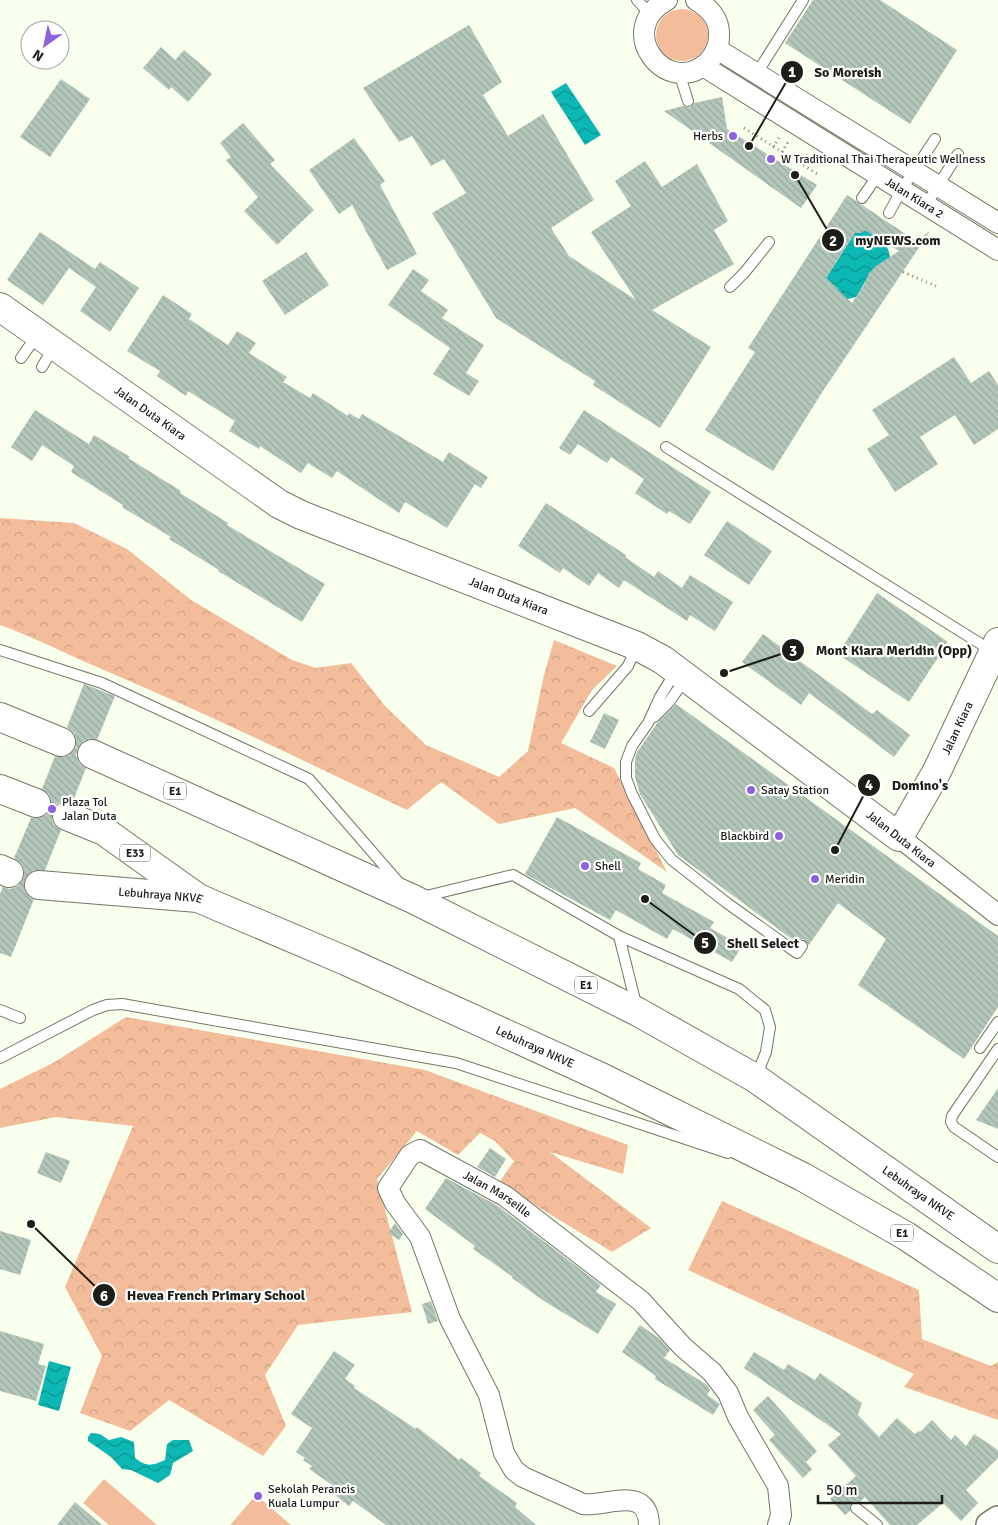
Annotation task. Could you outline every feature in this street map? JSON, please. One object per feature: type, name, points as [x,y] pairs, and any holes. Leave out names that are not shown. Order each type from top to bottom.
[{"type":"main road","name":"Jalan Duta Kiara","points":[[0,307],[45,349],[279,504],[301,515],[637,646],[663,660],[899,837]]},
{"type":"main road","name":"Jalan Kiara","points":[[899,837],[937,770],[996,647]]},
{"type":"main road","points":[[0,717],[61,742]]},
{"type":"main road","name":"Lebuhraya NKVE","points":[[92,754],[413,899],[638,1012],[755,1078],[998,1249]]},
{"type":"main road","points":[[0,789],[36,803]]},
{"type":"main road","name":"E33","points":[[67,816],[104,831],[198,898]]},
{"type":"main road","name":"Lebuhraya NKVE","points":[[39,885],[198,898],[354,965],[601,1077],[802,1178],[906,1236],[997,1297]]},
{"type":"street","points":[[667,0],[643,7],[644,36],[647,51],[662,67],[671,71],[682,72],[693,71],[702,66],[711,59],[717,49],[719,41],[718,25],[711,10],[702,2]]},
{"type":"street","name":"Jalan Kiara 2","points":[[717,49],[938,184],[998,223]]},
{"type":"street","name":"Jalan Kiara 2","points":[[702,66],[998,250]]},
{"type":"street","name":"Jalan Duta Kiara","points":[[899,837],[998,915]]},
{"type":"street","name":"Jalan Marseille","points":[[649,1525],[648,1516],[642,1505],[635,1501],[624,1499],[593,1505],[583,1504],[523,1477],[514,1470],[504,1453],[490,1395],[450,1319],[420,1237],[395,1203],[388,1188],[410,1155],[420,1150],[505,1196],[641,1301],[684,1347],[712,1372],[728,1393],[738,1417],[778,1486],[781,1515],[778,1525]]},
{"type":"street","points":[[989,1525],[998,1519]]},
{"type":"lane","points":[[757,73],[803,0]]},
{"type":"lane","points":[[682,72],[682,82],[688,101]]},
{"type":"lane","points":[[889,212],[935,139]]},
{"type":"lane","points":[[926,205],[958,154]]},
{"type":"lane","points":[[862,198],[878,174]]},
{"type":"lane","points":[[730,287],[745,272],[769,242]]},
{"type":"lane","points":[[21,358],[45,349]]},
{"type":"lane","points":[[666,447],[996,647]]},
{"type":"lane","points":[[589,711],[628,666],[637,646]]},
{"type":"lane","points":[[0,650],[102,683],[309,779],[413,899],[513,875],[619,936],[739,989],[765,1010],[770,1027],[766,1052],[755,1078]]},
{"type":"lane","points":[[682,674],[668,702],[648,723],[626,762],[645,821],[655,839],[672,860],[727,903],[797,952],[802,946]]},
{"type":"lane","points":[[619,936],[638,1012]]},
{"type":"lane","points":[[0,1058],[93,1010],[107,1005],[122,1004],[360,1048],[456,1063],[802,1178]]},
{"type":"lane","points":[[0,1010],[20,1018]]},
{"type":"lane","points":[[980,1048],[998,1022]]},
{"type":"lane","points":[[998,1049],[952,1116],[951,1122],[954,1127],[998,1157]]},
{"type":"lane","points":[[856,1508],[877,1525]]},
{"type":"path","points":[[744,128],[819,175]]},
{"type":"path","points":[[773,147],[777,142]]},
{"type":"path","points":[[782,152],[788,142],[794,145]]},
{"type":"path","points":[[802,164],[807,156]]},
{"type":"path","points":[[903,272],[936,286]]},
{"type":"green space","points":[[677,9],[687,9],[696,13],[704,21],[708,35],[704,49],[696,57],[687,61],[677,61],[668,57],[660,49],[656,40],[656,30],[660,21],[668,13]]},
{"type":"green space","points":[[733,65],[878,156],[875,162],[729,70]]},
{"type":"green space","points":[[0,518],[74,523],[127,549],[191,600],[292,660],[316,668],[351,663],[385,706],[426,745],[499,777],[528,751],[544,675],[554,640],[617,666],[592,690],[561,743],[614,768],[667,872],[575,808],[499,824],[441,782],[407,810],[210,717],[0,625]]},
{"type":"green space","points":[[126,1017],[425,1070],[628,1145],[623,1174],[550,1152],[651,1228],[612,1252],[499,1183],[514,1161],[495,1141],[480,1133],[458,1155],[417,1131],[377,1179],[412,1312],[298,1325],[265,1375],[286,1426],[263,1456],[169,1400],[130,1431],[80,1413],[102,1356],[65,1287],[133,1126],[56,1117],[0,1128],[0,1089],[53,1063]]},
{"type":"green space","points":[[722,1201],[919,1290],[922,1339],[991,1366],[998,1362],[998,1420],[904,1387],[914,1374],[688,1270]]},
{"type":"green space","points":[[104,1479],[157,1525],[109,1525],[83,1503]]},
{"type":"green space","points":[[256,1495],[291,1525],[230,1525]]},
{"type":"water","points":[[566,83],[601,135],[585,145],[551,92]]},
{"type":"water","points":[[865,230],[885,244],[888,248],[890,259],[873,270],[856,297],[848,299],[842,308],[838,289],[826,278],[855,233]]},
{"type":"water","points":[[49,1361],[71,1367],[59,1411],[38,1405]]},
{"type":"water","points":[[91,1433],[100,1434],[109,1440],[121,1437],[134,1442],[135,1458],[146,1464],[165,1460],[167,1444],[173,1440],[189,1440],[193,1451],[173,1463],[170,1475],[158,1483],[131,1470],[122,1469],[111,1457],[88,1441]]},
{"type":"building","points":[[813,0],[880,0],[957,50],[910,124],[785,43]]},
{"type":"building","points":[[469,25],[502,82],[483,95],[508,136],[543,114],[594,200],[551,228],[569,256],[636,300],[591,232],[631,206],[615,181],[645,161],[662,187],[697,164],[728,221],[714,230],[734,264],[652,310],[711,347],[660,428],[593,385],[595,381],[496,318],[432,213],[466,193],[444,159],[431,166],[412,136],[399,142],[363,88]]},
{"type":"building","points":[[161,47],[175,60],[184,50],[212,74],[188,102],[171,87],[169,90],[143,68]]},
{"type":"building","points":[[61,79],[90,99],[50,157],[20,137]]},
{"type":"building","points":[[722,97],[727,129],[817,185],[801,208],[664,111],[683,106],[690,108],[694,103]]},
{"type":"building","points":[[243,123],[275,160],[270,164],[314,210],[277,245],[244,211],[258,197],[226,160],[231,157],[220,143]]},
{"type":"building","points":[[354,138],[385,181],[380,185],[417,254],[387,270],[352,205],[339,214],[309,170]]},
{"type":"building","points":[[847,195],[916,241],[930,231],[821,394],[773,471],[705,430],[755,352],[748,348]],"holes":[[[865,230],[899,251],[876,266],[869,273],[864,285],[852,303],[826,278],[855,233],[861,233]]]},
{"type":"building","points":[[40,232],[95,269],[100,262],[139,288],[110,332],[80,311],[96,287],[69,268],[43,305],[7,280]]},
{"type":"building","points":[[306,252],[329,285],[285,315],[262,281]]},
{"type":"building","points":[[413,269],[429,280],[421,291],[448,310],[442,318],[484,345],[466,373],[479,381],[469,396],[433,374],[450,348],[388,305]]},
{"type":"building","points":[[163,295],[192,314],[189,319],[228,345],[237,331],[256,343],[249,353],[287,377],[283,382],[310,398],[313,393],[348,416],[349,413],[359,419],[362,414],[443,462],[449,452],[488,477],[481,488],[475,484],[447,528],[405,502],[399,513],[337,471],[332,478],[308,463],[301,473],[260,446],[259,449],[229,431],[235,421],[188,391],[186,396],[157,376],[160,371],[127,351]]},
{"type":"building","points":[[954,357],[971,383],[989,371],[998,385],[998,429],[974,445],[955,415],[920,437],[938,464],[895,492],[867,449],[889,435],[872,410]]},
{"type":"building","points":[[35,410],[89,444],[94,435],[181,491],[180,493],[228,523],[227,525],[325,584],[302,622],[169,539],[171,537],[122,507],[123,505],[71,472],[74,466],[42,445],[32,461],[11,447]]},
{"type":"building","points":[[584,410],[711,492],[690,524],[669,511],[667,514],[635,493],[644,479],[611,457],[607,463],[578,444],[570,455],[559,448]]},
{"type":"building","points":[[546,503],[626,555],[625,557],[654,577],[658,571],[682,588],[690,575],[733,602],[715,631],[690,615],[687,621],[624,580],[619,588],[598,573],[589,586],[563,568],[560,573],[518,546]]},
{"type":"building","points":[[727,521],[772,551],[749,585],[704,555]]},
{"type":"building","points":[[877,593],[948,642],[909,702],[838,654]]},
{"type":"building","points":[[763,634],[872,714],[877,710],[910,735],[894,757],[809,693],[801,705],[742,662]]},
{"type":"building","name":"Plaza Tol Jalan Duta","points":[[84,684],[115,696],[97,740],[83,741],[78,748],[76,755],[79,763],[86,768],[73,801],[58,803],[52,811],[54,825],[61,830],[45,870],[33,871],[26,877],[24,883],[25,891],[30,898],[34,899],[11,957],[0,953],[0,894],[3,887],[10,889],[18,886],[23,879],[24,871],[22,864],[14,858],[31,818],[39,818],[46,815],[50,809],[51,800],[48,793],[42,789],[55,756],[63,757],[70,755],[76,747],[74,733],[67,727]]},
{"type":"building","name":"Meridin","points":[[676,704],[998,936],[998,1007],[964,1059],[858,985],[886,939],[838,903],[809,945],[803,939],[796,942],[678,855],[640,794],[635,777],[637,752],[658,722]]},
{"type":"building","points":[[604,713],[619,720],[605,749],[590,742]]},
{"type":"building","name":"Shell","points":[[557,817],[641,863],[638,869],[666,885],[662,893],[714,922],[710,928],[742,946],[732,962],[673,929],[667,939],[616,910],[610,920],[525,874]]},
{"type":"building","points":[[998,1088],[998,1129],[976,1120]]},
{"type":"building","points":[[490,1148],[506,1159],[495,1177],[477,1167]]},
{"type":"building","points":[[46,1152],[70,1161],[61,1183],[37,1173]]},
{"type":"building","points":[[446,1178],[498,1206],[601,1285],[596,1292],[616,1304],[598,1334],[544,1301],[512,1278],[473,1249],[475,1246],[425,1209]]},
{"type":"building","points":[[395,1223],[403,1234],[399,1240],[388,1233]]},
{"type":"building","points":[[0,1231],[31,1240],[20,1275],[0,1269]]},
{"type":"building","points":[[431,1301],[438,1321],[428,1324],[422,1304]]},
{"type":"building","points":[[640,1325],[660,1339],[670,1350],[664,1358],[707,1385],[710,1390],[707,1395],[720,1404],[713,1415],[655,1379],[656,1376],[622,1352]]},
{"type":"building","points":[[0,1331],[44,1344],[38,1364],[46,1366],[36,1401],[0,1391]]},
{"type":"building","points":[[334,1351],[355,1365],[345,1379],[355,1386],[354,1388],[416,1429],[417,1427],[459,1460],[461,1458],[481,1473],[479,1476],[517,1503],[515,1507],[536,1525],[386,1525],[353,1501],[349,1506],[331,1492],[335,1487],[309,1469],[312,1466],[296,1452],[312,1428],[291,1414]]},
{"type":"building","points":[[754,1352],[784,1370],[788,1364],[815,1380],[820,1373],[862,1403],[858,1415],[879,1437],[897,1418],[915,1434],[918,1431],[920,1432],[932,1420],[951,1440],[955,1435],[966,1446],[974,1434],[998,1450],[998,1458],[966,1490],[978,1503],[961,1521],[943,1503],[917,1525],[890,1525],[865,1497],[860,1502],[854,1501],[851,1503],[850,1511],[845,1515],[830,1499],[856,1476],[828,1445],[841,1434],[744,1368]]},
{"type":"building","points":[[768,1396],[817,1451],[806,1462],[812,1469],[803,1478],[769,1440],[775,1435],[753,1410]]},
{"type":"building","points":[[75,1502],[102,1525],[57,1525]]},
{"type":"place","name":"Herbs","points":[[733,136]]},
{"type":"place","name":"So Moreish","points":[[749,146]]},
{"type":"place","name":"W Traditional Thai Therapeutic Wellness","points":[[771,159]]},
{"type":"place","name":"myNEWS.com","points":[[795,175]]},
{"type":"place","name":"Mont Kiara Meridin (Opp)","points":[[724,673]]},
{"type":"place","name":"Satay Station","points":[[751,790]]},
{"type":"place","name":"Plaza Tol Jalan Duta","points":[[52,809]]},
{"type":"place","name":"Blackbird","points":[[779,836]]},
{"type":"place","name":"Domino's","points":[[835,850]]},
{"type":"place","name":"Shell","points":[[585,866]]},
{"type":"place","name":"Meridin","points":[[815,879]]},
{"type":"place","name":"Shell Select","points":[[645,899]]},
{"type":"place","name":"Hevea French Primary School","points":[[31,1224]]},
{"type":"place","name":"Sekolah Perancis Kuala Lumpur","points":[[258,1496]]}]
